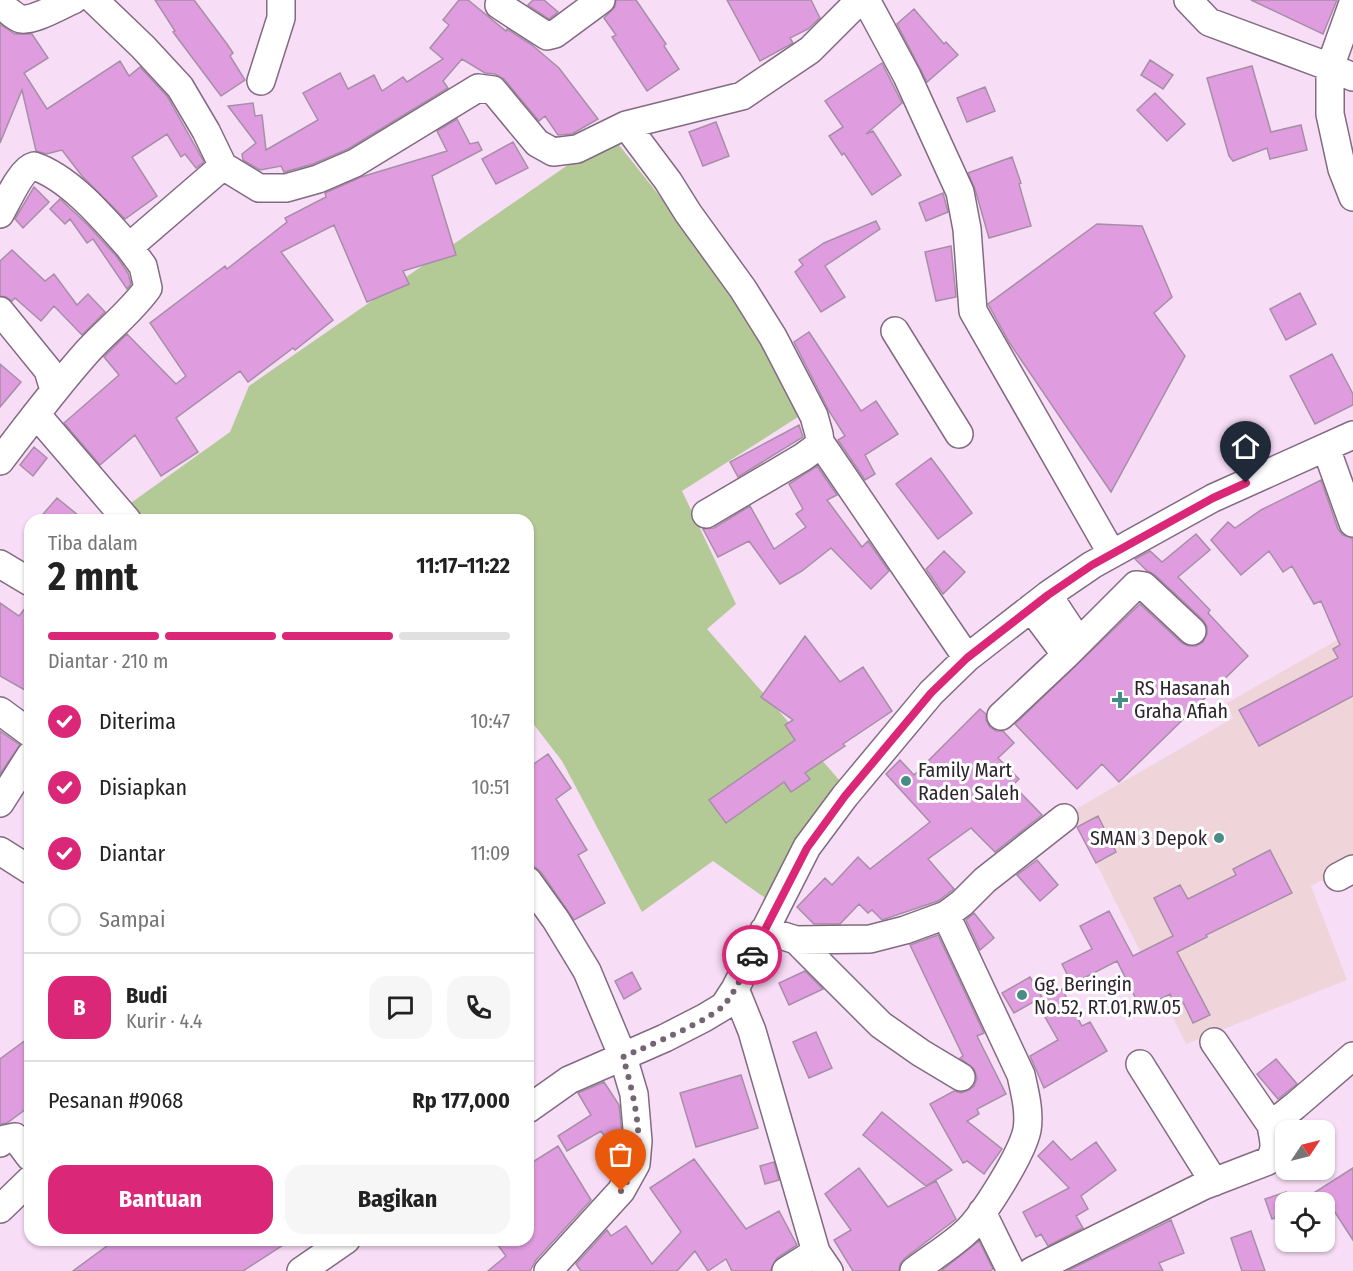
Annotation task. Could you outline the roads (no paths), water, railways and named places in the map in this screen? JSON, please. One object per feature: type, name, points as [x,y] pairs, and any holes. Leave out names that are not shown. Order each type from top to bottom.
[{"type":"street","points":[[0,6],[9,9],[22,19],[30,18],[73,0]]},
{"type":"street","points":[[94,0],[143,46],[180,87],[206,131],[223,166],[259,188],[286,188],[318,179],[355,163],[478,88],[493,90],[537,142],[554,152],[577,149],[626,125],[742,96],[810,50],[860,0]]},
{"type":"street","points":[[261,81],[281,18],[281,0]]},
{"type":"street","points":[[499,5],[547,36],[555,34],[601,0]]},
{"type":"street","points":[[866,0],[907,76],[960,192],[967,229],[973,311],[1112,554]]},
{"type":"street","points":[[1188,1],[1209,22],[1341,72]]},
{"type":"street","points":[[1353,3],[1341,72],[1330,101],[1330,114],[1342,169],[1353,197]]},
{"type":"street","points":[[1330,101],[1353,86]]},
{"type":"street","points":[[626,125],[743,289],[773,337],[814,416],[820,442],[967,658]]},
{"type":"street","points":[[0,214],[23,173],[30,166],[34,166],[58,178],[102,216],[143,266],[148,288],[128,313],[89,350],[54,390],[0,461]]},
{"type":"street","points":[[129,247],[223,166]]},
{"type":"street","points":[[0,311],[48,370],[54,390]]},
{"type":"street","points":[[895,331],[959,434]]},
{"type":"street","points":[[36,414],[122,514]]},
{"type":"street","points":[[534,1105],[569,1080],[623,1057],[724,1006],[735,989],[807,848],[845,796],[931,693],[967,658],[1040,602],[1112,554],[1213,498],[1353,435]]},
{"type":"street","points":[[706,514],[803,457],[820,442]]},
{"type":"street","points":[[1326,448],[1353,523]]},
{"type":"street","points":[[0,564],[24,578]]},
{"type":"street","points":[[1001,716],[1134,586],[1139,584],[1144,586],[1192,632]]},
{"type":"street","points":[[1040,602],[1073,648]]},
{"type":"street","points":[[0,711],[24,729]]},
{"type":"street","points":[[0,803],[24,765]]},
{"type":"street","points":[[764,930],[796,940],[870,939],[946,915],[985,880],[1064,818]]},
{"type":"street","points":[[0,851],[24,866]]},
{"type":"street","points":[[534,889],[587,971],[623,1057],[634,1094],[638,1141],[636,1164],[621,1191],[553,1268]]},
{"type":"street","points":[[914,1271],[969,1229],[1009,1169],[1027,1131],[1026,1098],[1021,1075],[946,915]]},
{"type":"street","points":[[796,940],[881,1025],[961,1077]]},
{"type":"street","points":[[735,989],[752,1031],[823,1261],[786,1271]]},
{"type":"street","points":[[1032,1271],[1214,1182],[1271,1158],[1275,1148],[1270,1125],[1214,1042]]},
{"type":"street","points":[[1270,1125],[1353,1056]]},
{"type":"street","points":[[1140,1064],[1214,1182]]},
{"type":"street","points":[[0,1143],[5,1139],[15,1137],[24,1149]]},
{"type":"street","points":[[0,1209],[24,1186]]},
{"type":"street","points":[[982,1212],[1011,1271]]},
{"type":"street","points":[[301,1271],[337,1246]]},
{"type":"place","name":"RS Hasanah Graha Afiah","points":[[1120,700]]},
{"type":"place","name":"Family Mart Raden Saleh","points":[[906,781]]},
{"type":"place","name":"SMAN 3 Depok","points":[[1219,838]]},
{"type":"place","name":"Gg. Beringin No.52, RT.01,RW.05","points":[[1022,995]]}]
